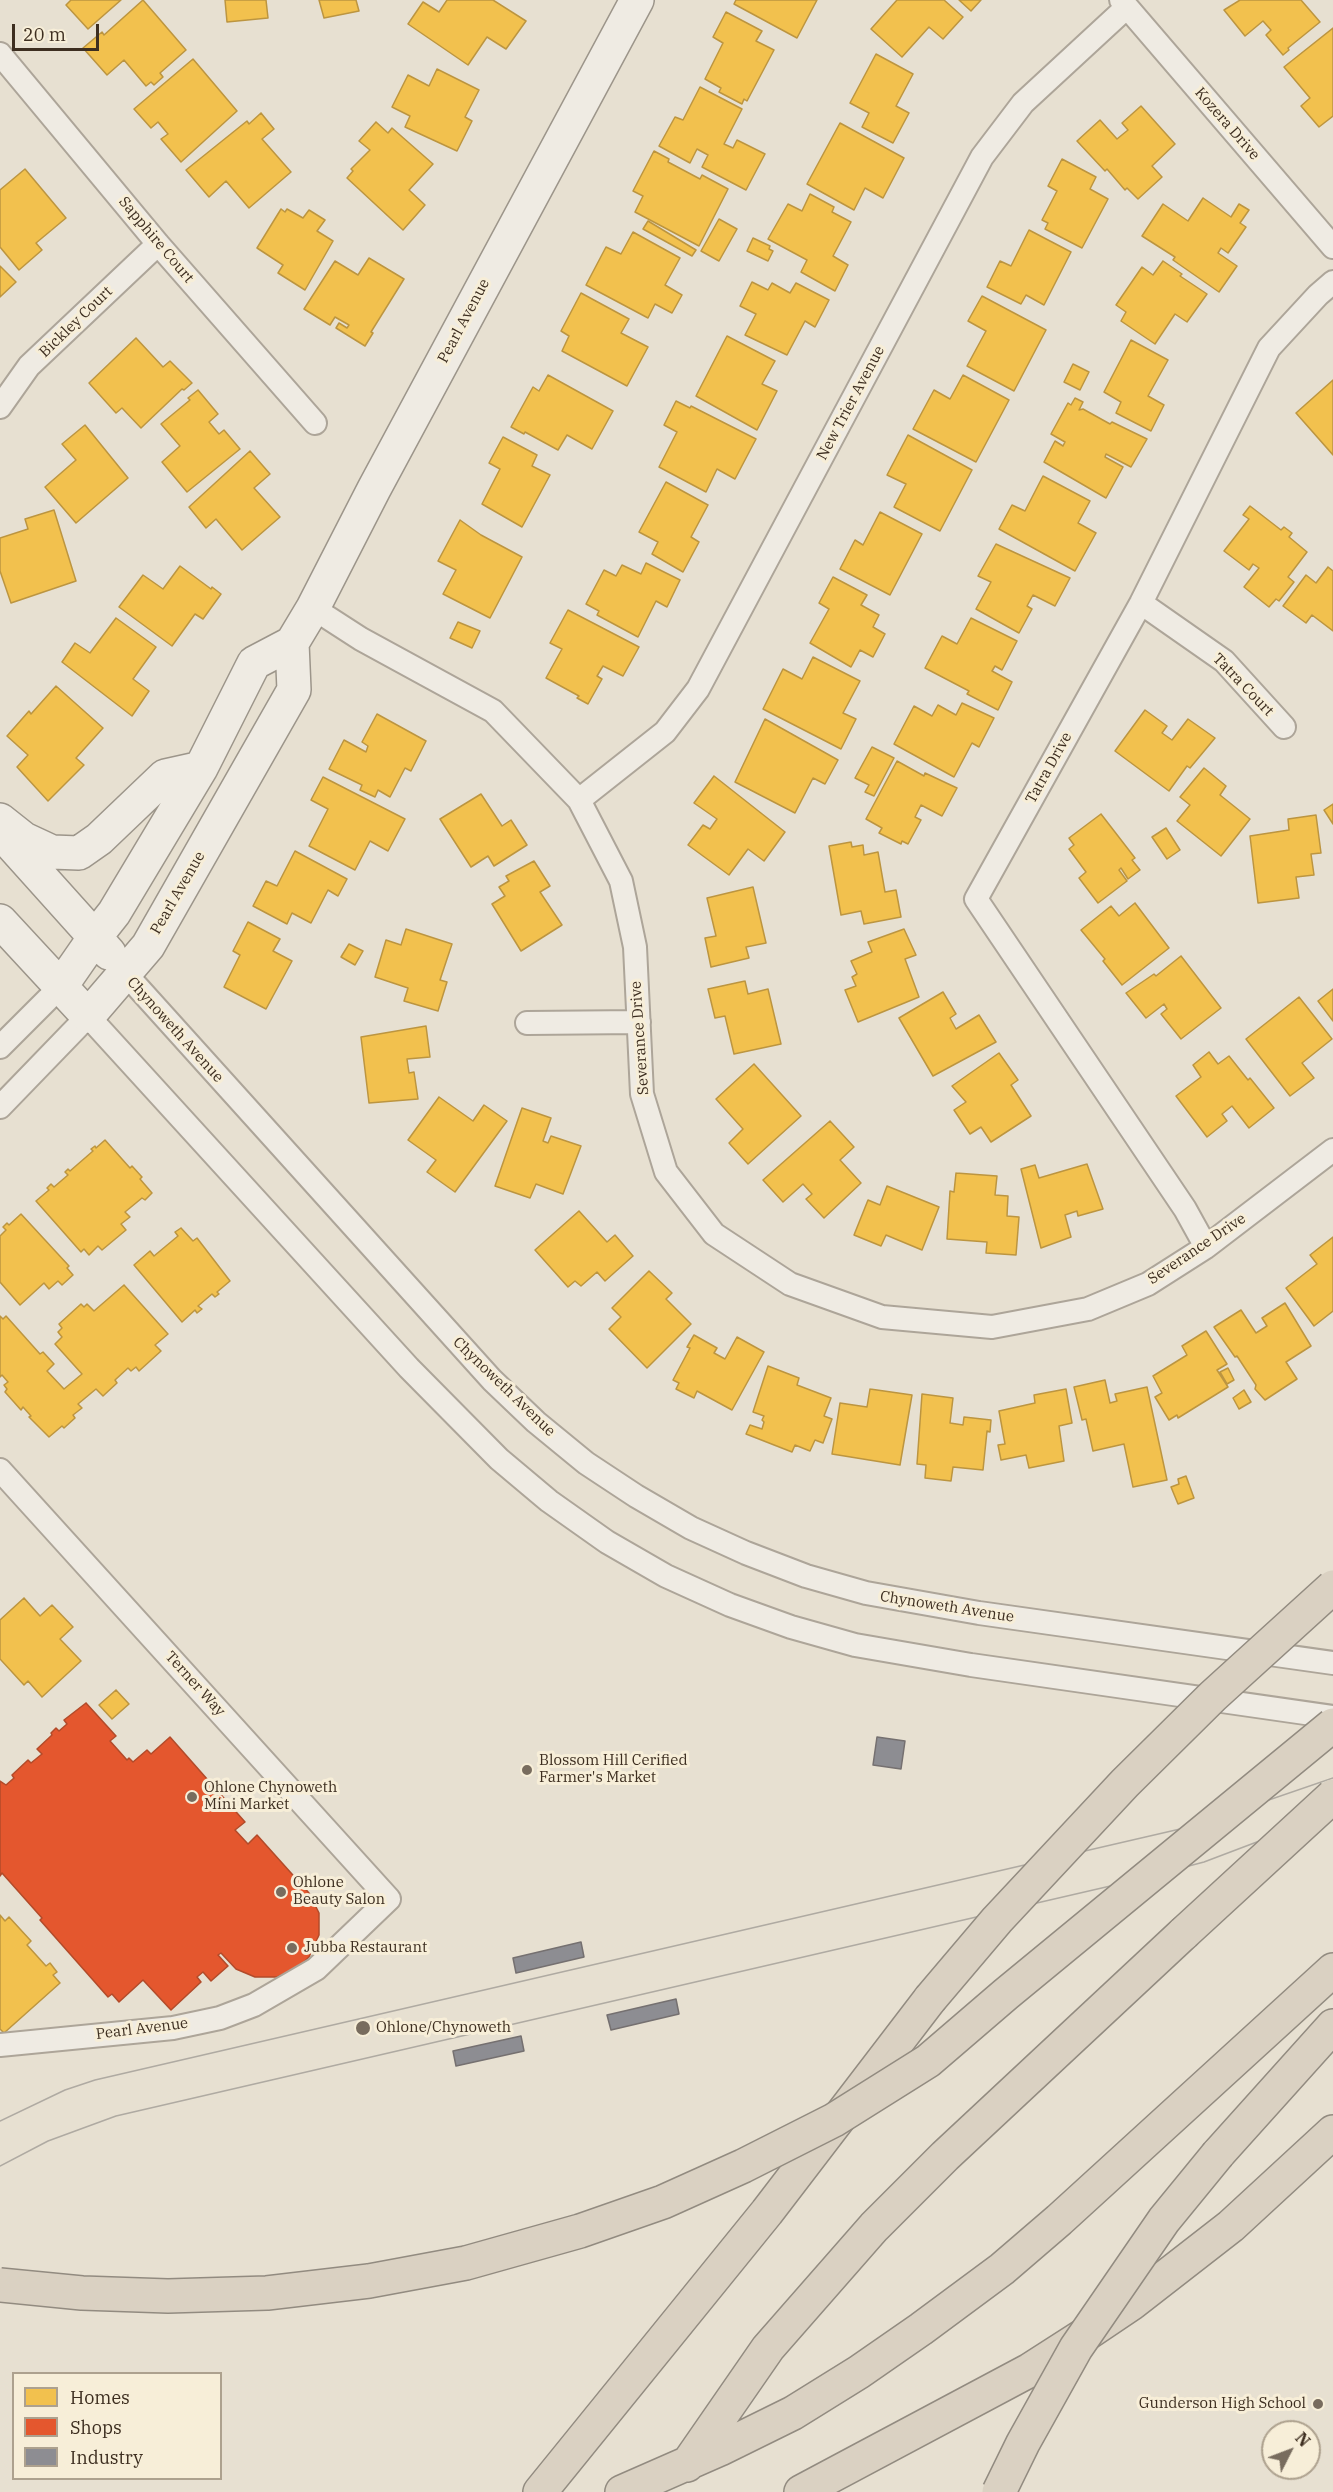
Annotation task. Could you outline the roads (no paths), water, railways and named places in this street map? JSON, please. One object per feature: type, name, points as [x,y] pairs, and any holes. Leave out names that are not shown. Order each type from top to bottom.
[{"type":"highway","points":[[540,2492],[767,2212],[930,1999],[996,1920],[1110,1798],[1221,1688],[1333,1587]]},
{"type":"highway","points":[[0,2285],[82,2293],[168,2296],[267,2293],[369,2281],[466,2263],[580,2231],[663,2202],[743,2166],[834,2120],[928,2061],[1333,1725]]},
{"type":"highway","points":[[671,2492],[694,2453],[768,2348],[874,2227],[945,2156],[1333,1796]]},
{"type":"highway","points":[[622,2492],[720,2449],[793,2413],[913,2335],[1002,2269],[1059,2220],[1333,1970]]},
{"type":"highway","points":[[999,2492],[1023,2443],[1076,2349],[1164,2220],[1218,2154],[1333,2026]]},
{"type":"highway","points":[[801,2492],[1030,2370],[1093,2329],[1150,2290],[1231,2226],[1333,2132]]},
{"type":"street","name":"Pearl Avenue","points":[[0,1107],[88,1016],[148,946],[294,690],[292,643],[313,608],[374,489],[637,0]]},
{"type":"street","name":"Kozera Drive","points":[[1124,3],[1333,247]]},
{"type":"street","name":"New Trier Avenue","points":[[579,800],[665,732],[698,689],[982,158],[1023,103],[1124,3]]},
{"type":"street","name":"Sapphire Court","points":[[0,54],[158,244],[315,423]]},
{"type":"street","name":"Bickley Court","points":[[0,407],[29,366],[158,244]]},
{"type":"street","name":"Tatra Drive","points":[[1206,1247],[1185,1209],[976,899],[1141,603],[1269,348],[1333,282]]},
{"type":"street","name":"Tatra Court","points":[[1141,603],[1224,661],[1284,727]]},
{"type":"street","name":"Severance Drive","points":[[313,608],[361,639],[493,711],[579,800],[621,881],[635,947],[642,1094],[666,1172],[714,1234],[790,1284],[882,1317],[992,1327],[1088,1309],[1148,1284],[1206,1247],[1333,1150]]},
{"type":"street","points":[[0,1047],[61,986],[94,937],[114,913],[201,768],[254,663],[292,643]]},
{"type":"street","points":[[0,820],[24,838],[52,852],[79,853],[99,839],[165,776],[201,768]]},
{"type":"street","name":"Chynoweth Avenue","points":[[0,832],[492,1380],[536,1422],[586,1463],[636,1496],[681,1522],[746,1554],[806,1576],[866,1593],[979,1613],[1333,1664]]},
{"type":"street","points":[[0,921],[460,1422],[499,1460],[549,1501],[606,1542],[656,1570],[730,1605],[791,1627],[855,1645],[971,1665],[1333,1717]]},
{"type":"street","points":[[527,1023],[639,1022]]},
{"type":"street","name":"Terner Way","points":[[0,1470],[389,1899]]},
{"type":"street","name":"Pearl Avenue","points":[[0,2045],[173,2028],[220,2018],[279,1992],[316,1969],[389,1899]]},
{"type":"tram line","points":[[0,2121],[65,2090],[95,2080],[1193,1826],[1333,1778]]},
{"type":"tram line","points":[[0,2166],[48,2141],[116,2116],[1132,1881],[1204,1862],[1270,1837],[1333,1809]]},
{"type":"place","name":"Blossom Hill Cerified Farmer's Market","points":[[527,1770]]},
{"type":"place","name":"Ohlone Chynoweth Mini Market","points":[[192,1797]]},
{"type":"place","name":"Ohlone Beauty Salon","points":[[281,1892]]},
{"type":"place","name":"Jubba Restaurant","points":[[292,1948]]},
{"type":"place","name":"Ohlone/Chynoweth","points":[[363,2028]]},
{"type":"place","name":"Gunderson High School","points":[[1318,2404]]}]
